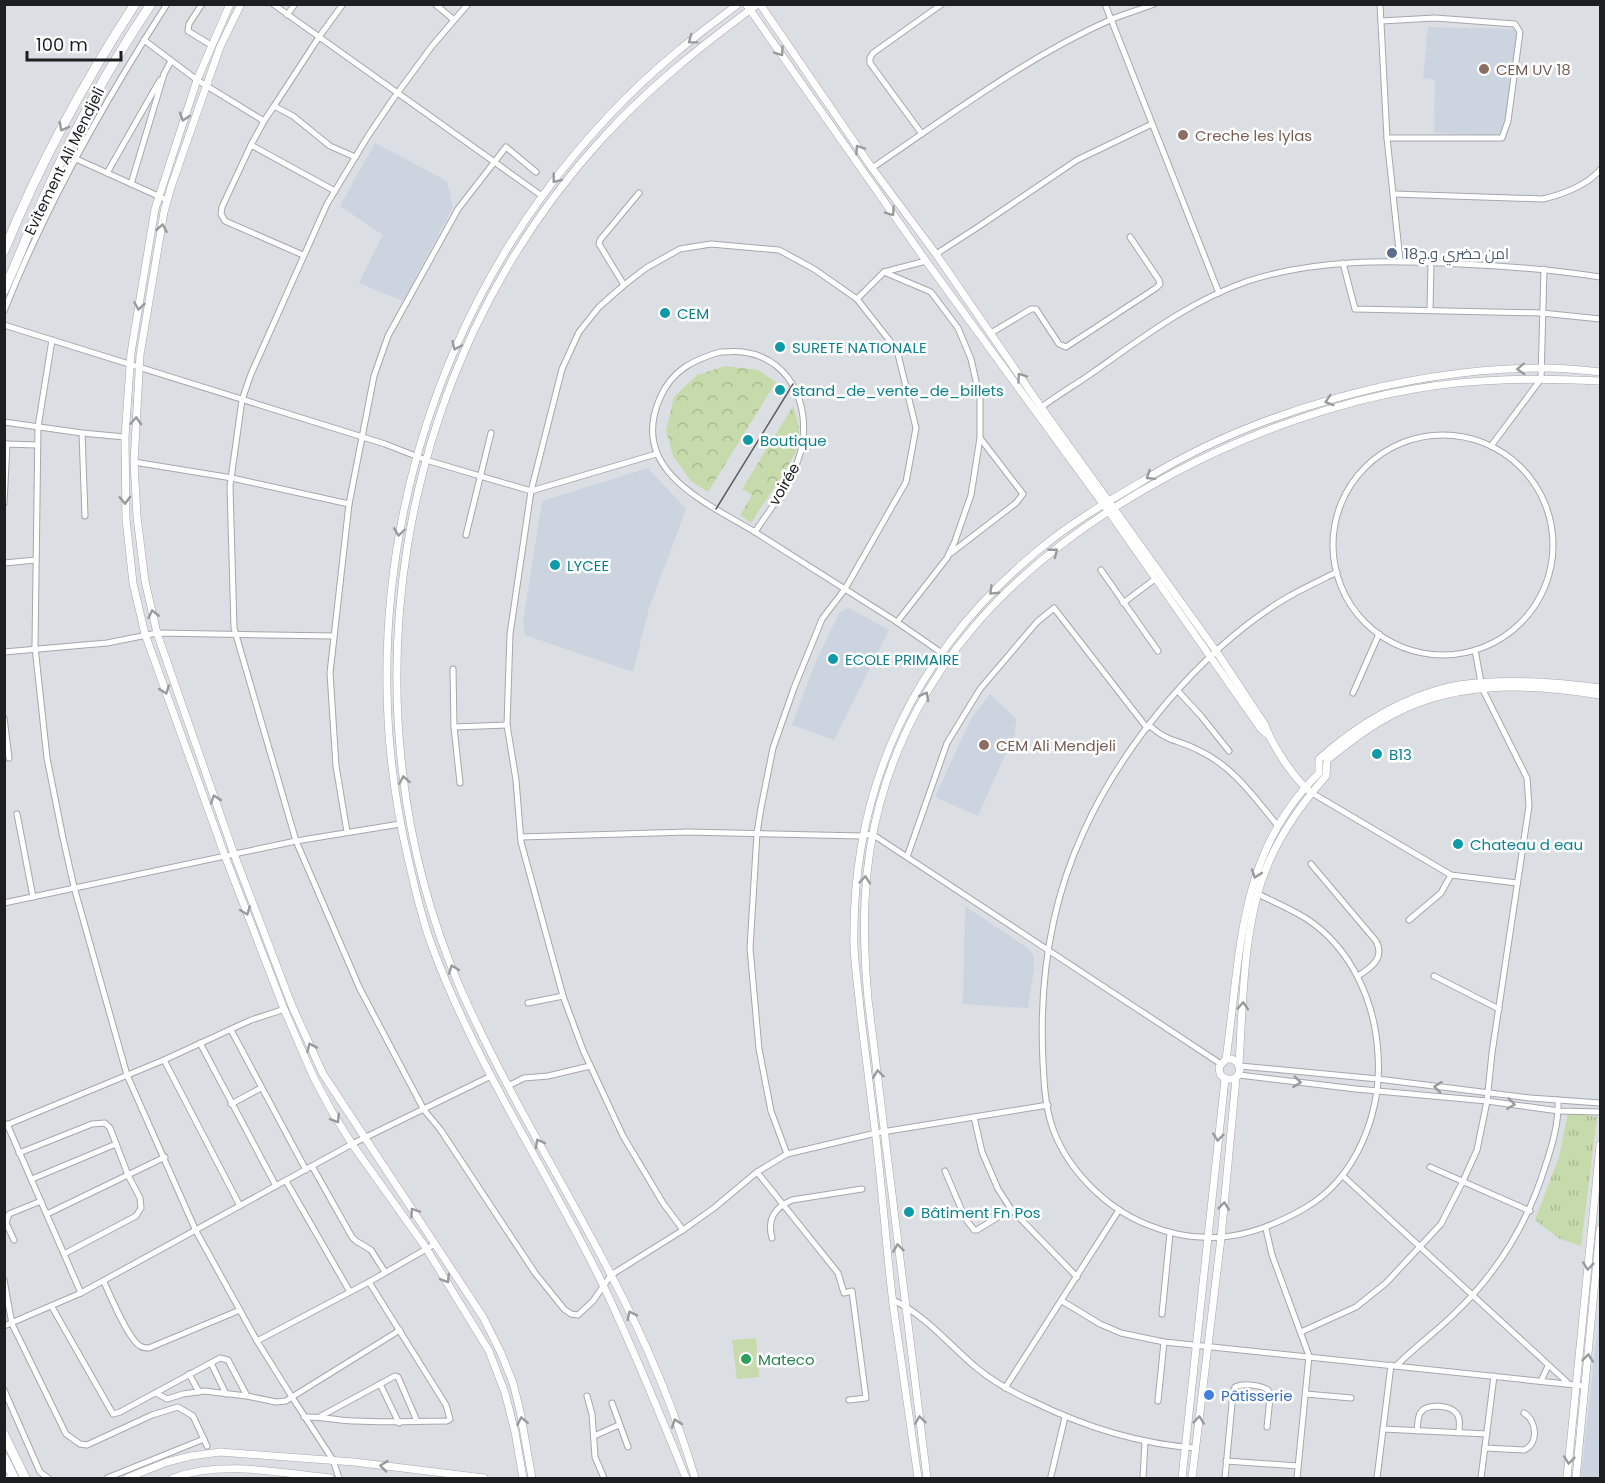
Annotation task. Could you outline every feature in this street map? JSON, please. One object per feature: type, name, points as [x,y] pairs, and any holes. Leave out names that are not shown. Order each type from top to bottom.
[{"type":"highway","name":"Evitement Ali Mendjeli","points":[[4,251],[63,126],[135,4]]},
{"type":"highway","name":"Evitement Ali Mendjeli","points":[[4,290],[46,192],[75,132],[107,74],[151,4]]},
{"type":"highway","points":[[4,1435],[25,1479]]},
{"type":"highway","points":[[4,1458],[14,1479]]},
{"type":"main road","points":[[230,4],[196,80],[158,197],[130,364],[124,441],[128,540],[133,583],[145,634],[225,856],[284,1009],[313,1076],[352,1144],[426,1248],[489,1352],[505,1393],[523,1479]]},
{"type":"main road","points":[[241,4],[220,47],[167,200],[139,367],[134,462],[137,517],[145,581],[157,633],[234,854],[292,1006],[322,1074],[483,1317],[501,1353],[520,1411],[532,1479]]},
{"type":"main road","points":[[686,1479],[652,1394],[604,1286],[491,1076],[456,1004],[433,948],[419,906],[393,784],[387,708],[387,645],[392,582],[401,519],[416,455],[447,364],[469,317],[496,268],[542,196],[581,148],[634,90],[680,49],[738,4]]},
{"type":"main road","points":[[695,1479],[656,1368],[611,1275],[508,1086],[466,999],[436,924],[421,871],[399,750],[396,693],[398,616],[417,490],[426,460],[454,376],[476,324],[539,217],[598,143],[630,110],[682,61],[748,7],[759,4],[872,168],[991,333],[1038,409]]},
{"type":"main road","points":[[748,7],[926,261],[1112,510],[1213,654],[1261,729],[1269,735],[1305,787],[1312,792]]},
{"type":"main road","points":[[918,1479],[893,1300],[854,951],[856,881],[862,836],[882,763],[906,710],[942,652],[980,604],[1044,545],[1160,470],[1204,448],[1254,426],[1341,397],[1404,382],[1463,373],[1540,368],[1600,372]]},
{"type":"main road","points":[[927,1479],[863,951],[865,878],[880,802],[912,719],[949,658],[973,627],[1005,593],[1078,533],[1112,510],[1220,450],[1256,434],[1300,418],[1414,389],[1479,381],[1541,379],[1600,381]]},
{"type":"main road","points":[[1112,510],[1155,579],[1213,654]]},
{"type":"main road","points":[[1182,1479],[1225,1079],[1219,1071],[1223,1062],[1247,901],[1261,860],[1278,826],[1305,787],[1319,772],[1319,759],[1338,742],[1381,714],[1400,705],[1457,686],[1566,683],[1600,688]]},
{"type":"main road","points":[[1192,1479],[1221,1238],[1238,1076],[1245,976],[1258,894],[1277,846],[1303,802],[1326,776],[1327,760],[1384,719],[1409,707],[1481,685],[1544,688],[1600,695]]},
{"type":"main road","points":[[456,1004],[466,999]]},
{"type":"main road","points":[[1223,1062],[1232,1059],[1239,1065]]},
{"type":"main road","points":[[1225,1079],[1231,1080],[1238,1076]]},
{"type":"main road","points":[[1587,1331],[1600,1145]]},
{"type":"main road","points":[[1567,1479],[1581,1387],[1600,1228]]},
{"type":"main road","points":[[1576,1479],[1581,1387]]},
{"type":"main road","points":[[127,1479],[167,1462],[210,1453],[243,1453],[333,1460],[484,1479]]},
{"type":"main road","points":[[173,1479],[203,1471],[223,1469],[330,1479]]},
{"type":"street","points":[[4,311],[47,212],[74,158],[167,4]]},
{"type":"street","points":[[202,4],[189,24],[188,31],[211,45]]},
{"type":"street","points":[[273,4],[542,196]]},
{"type":"street","points":[[287,15],[295,4]]},
{"type":"street","points":[[303,255],[225,221],[221,214],[222,207],[264,121],[343,4]]},
{"type":"street","points":[[435,4],[454,20]]},
{"type":"street","points":[[468,4],[398,93],[355,157],[303,255],[250,374],[242,400],[230,486],[235,633],[296,841],[360,989],[424,1110],[440,1129],[535,1273],[564,1309],[571,1314],[578,1315],[593,1301],[611,1275],[683,1230],[714,1208],[757,1172],[787,1154],[876,1133],[1048,1105]]},
{"type":"street","points":[[921,134],[870,63],[870,58],[873,53],[942,4]]},
{"type":"street","points":[[1105,4],[1219,293]]},
{"type":"street","points":[[872,168],[983,91],[1049,52],[1111,20],[1154,4]]},
{"type":"street","points":[[1380,4],[1387,138],[1400,260]]},
{"type":"street","points":[[1381,21],[1435,18],[1515,24],[1520,32],[1508,121],[1502,138],[1387,138]]},
{"type":"street","points":[[144,40],[196,80],[264,121]]},
{"type":"street","points":[[107,173],[171,61]]},
{"type":"street","points":[[131,184],[164,74]]},
{"type":"street","points":[[274,106],[293,116],[330,146],[355,157]]},
{"type":"street","points":[[936,254],[1077,160],[1152,124]]},
{"type":"street","points":[[251,145],[335,191]]},
{"type":"street","points":[[347,832],[336,766],[330,673],[349,504],[374,375],[388,336],[458,208],[494,162],[506,147],[536,172]]},
{"type":"street","points":[[74,158],[167,200]]},
{"type":"street","points":[[1394,194],[1543,199],[1558,196],[1579,186],[1600,170]]},
{"type":"street","points":[[624,285],[599,244],[639,193]]},
{"type":"street","points":[[991,333],[1031,309],[1035,309],[1059,344],[1066,347],[1156,288],[1160,284],[1159,280],[1130,237]]},
{"type":"street","points":[[683,1230],[663,1203],[623,1136],[590,1066],[563,996],[520,837],[516,780],[507,725],[510,634],[531,491],[562,369],[579,332],[599,308],[624,285],[646,268],[680,249],[711,244],[779,250],[814,269],[857,299],[897,350],[916,428],[906,482],[845,589],[822,619],[794,688],[773,748],[757,833],[750,948],[759,1050],[771,1111],[787,1154]]},
{"type":"street","points":[[1038,409],[1178,315],[1219,293],[1249,281],[1280,273],[1343,263],[1400,260],[1544,269],[1600,276]]},
{"type":"street","points":[[857,299],[884,272],[926,261]]},
{"type":"street","points":[[1430,310],[1431,262]]},
{"type":"street","points":[[1343,263],[1355,309],[1542,313],[1600,320]]},
{"type":"street","points":[[1491,446],[1541,379],[1544,269]]},
{"type":"street","points":[[884,272],[931,292],[958,328],[970,359],[980,399],[980,438],[971,495],[950,554]]},
{"type":"street","points":[[4,325],[362,437],[426,460],[531,491],[656,454]]},
{"type":"street","points":[[52,340],[38,427],[35,649],[47,758],[74,887],[127,1075],[196,1231],[257,1341],[333,1460],[339,1479]]},
{"type":"street","name":"voirée","points":[[720,352],[743,352],[771,363],[783,372],[795,387],[802,405],[805,424],[801,452],[790,477],[755,532],[693,496],[671,476],[656,454],[652,431],[655,409],[664,388],[679,371],[698,358],[720,352]]},
{"type":"street","points":[[4,422],[82,433],[135,445]]},
{"type":"street","points":[[82,433],[85,516]]},
{"type":"street","points":[[466,536],[491,433]]},
{"type":"street","points":[[1435,435],[1464,437],[1491,446],[1516,462],[1537,486],[1548,510],[1553,553],[1544,589],[1524,620],[1510,633],[1475,650],[1432,655],[1404,648],[1379,634],[1367,624],[1348,600],[1337,572],[1334,543],[1338,514],[1350,487],[1375,460],[1406,442],[1435,435]]},
{"type":"street","points":[[897,622],[950,554],[1016,503],[1023,494],[980,438]]},
{"type":"street","points":[[4,503],[6,444],[38,445]]},
{"type":"street","points":[[134,462],[232,478],[349,504]]},
{"type":"street","points":[[755,532],[897,622],[949,658]]},
{"type":"street","points":[[4,563],[36,560]]},
{"type":"street","points":[[1101,570],[1158,651]]},
{"type":"street","points":[[1258,894],[1307,919],[1321,930],[1358,976],[1375,1022],[1378,1053],[1377,1091],[1367,1132],[1343,1176],[1316,1202],[1266,1228],[1208,1239],[1170,1233],[1133,1219],[1110,1205],[1085,1180],[1063,1150],[1052,1124],[1045,1093],[1042,1039],[1047,948],[1064,882],[1083,832],[1110,784],[1148,726],[1213,654],[1246,627],[1287,598],[1337,572]]},
{"type":"street","points":[[1123,603],[1155,579]]},
{"type":"street","points":[[907,857],[947,743],[980,689],[1037,622],[1054,608],[1148,726],[1160,735],[1197,749],[1235,774],[1278,826]]},
{"type":"street","points":[[4,652],[107,643],[157,633],[334,636]]},
{"type":"street","points":[[1353,693],[1379,634]]},
{"type":"street","points":[[1301,1332],[1356,1306],[1386,1283],[1421,1247],[1441,1224],[1477,1150],[1487,1101],[1529,806],[1527,778],[1481,685],[1475,650]]},
{"type":"street","points":[[453,669],[454,727],[460,783]]},
{"type":"street","points":[[1178,691],[1229,751]]},
{"type":"street","points":[[4,718],[9,758]]},
{"type":"street","points":[[454,727],[507,725]]},
{"type":"street","points":[[1312,792],[1450,875],[1517,883]]},
{"type":"street","points":[[17,814],[33,897]]},
{"type":"street","points":[[4,903],[296,841],[400,824]]},
{"type":"street","points":[[520,837],[688,832],[862,836],[872,834],[1223,1062]]},
{"type":"street","points":[[1311,864],[1376,940],[1380,948],[1377,961],[1358,976]]},
{"type":"street","points":[[1409,920],[1441,893],[1450,875]]},
{"type":"street","points":[[1434,976],[1499,1010]]},
{"type":"street","points":[[528,1004],[563,996]]},
{"type":"street","points":[[81,1293],[6,1125],[164,1060],[251,1020],[292,1006]]},
{"type":"street","points":[[231,1030],[306,1170]]},
{"type":"street","points":[[200,1043],[276,1186]]},
{"type":"street","points":[[164,1060],[240,1206]]},
{"type":"street","points":[[1239,1065],[1600,1103]]},
{"type":"street","points":[[508,1086],[524,1078],[548,1076],[590,1066]]},
{"type":"street","points":[[4,1326],[52,1307],[104,1282],[365,1137],[491,1076]]},
{"type":"street","points":[[1238,1076],[1487,1101],[1558,1111],[1600,1112]]},
{"type":"street","points":[[231,1104],[261,1088]]},
{"type":"street","points":[[1377,1479],[1393,1365],[1452,1316],[1493,1271],[1530,1211],[1550,1154],[1558,1100]]},
{"type":"street","points":[[974,1117],[982,1152],[1011,1209],[1077,1277]]},
{"type":"street","points":[[20,1153],[100,1122],[107,1124],[116,1144],[142,1204],[140,1212],[126,1222],[64,1254]]},
{"type":"street","points":[[32,1179],[116,1144]]},
{"type":"street","points":[[46,1214],[165,1157]]},
{"type":"street","points":[[312,1166],[352,1237],[371,1250],[385,1272]]},
{"type":"street","points":[[1430,1167],[1530,1211]]},
{"type":"street","points":[[945,1171],[965,1218],[974,1230],[1011,1209]]},
{"type":"street","points":[[757,1172],[838,1273],[844,1293],[852,1291],[866,1398],[849,1400]]},
{"type":"street","points":[[1343,1176],[1568,1383]]},
{"type":"street","points":[[286,1181],[350,1292]]},
{"type":"street","points":[[772,1238],[771,1216],[783,1204],[792,1200],[862,1189]]},
{"type":"street","points":[[14,1240],[6,1223],[9,1214],[41,1201]]},
{"type":"street","points":[[1005,1388],[1119,1210]]},
{"type":"street","points":[[1266,1228],[1272,1256],[1309,1356],[1297,1479]]},
{"type":"street","points":[[1162,1314],[1170,1233]]},
{"type":"street","points":[[257,1341],[435,1244]]},
{"type":"street","points":[[4,1280],[12,1324],[66,1434],[80,1444],[87,1445],[152,1415],[178,1407],[193,1416],[207,1446]]},
{"type":"street","points":[[104,1282],[131,1336],[145,1348],[240,1310]]},
{"type":"street","points":[[304,1417],[320,1416],[348,1421],[399,1423],[447,1421],[450,1416],[422,1364],[369,1282]]},
{"type":"street","points":[[893,1300],[905,1306],[928,1324],[979,1370],[1005,1388],[1065,1416],[1107,1432],[1145,1442],[1196,1448]]},
{"type":"street","points":[[1062,1301],[1082,1314],[1122,1333],[1164,1342],[1568,1383],[1581,1387]]},
{"type":"street","points":[[52,1307],[113,1414],[220,1359],[228,1359],[247,1396]]},
{"type":"street","points":[[156,1393],[166,1399],[200,1392],[282,1402],[400,1330]]},
{"type":"street","points":[[1158,1401],[1164,1342]]},
{"type":"street","points":[[211,1363],[226,1394]]},
{"type":"street","points":[[1541,1381],[1548,1366]]},
{"type":"street","points":[[189,1374],[200,1392]]},
{"type":"street","points":[[320,1416],[394,1376],[398,1377],[417,1421]]},
{"type":"street","points":[[1481,1479],[1494,1376]]},
{"type":"street","points":[[177,1381],[183,1394]]},
{"type":"street","points":[[380,1384],[399,1423]]},
{"type":"street","points":[[1225,1479],[1235,1387],[1241,1385],[1262,1387],[1268,1390],[1270,1398],[1267,1427]]},
{"type":"street","points":[[4,1390],[40,1472],[48,1479]]},
{"type":"street","points":[[1305,1394],[1351,1398]]},
{"type":"street","points":[[587,1396],[592,1414],[595,1457],[604,1479]]},
{"type":"street","points":[[612,1403],[628,1447]]},
{"type":"street","points":[[1417,1431],[1421,1412],[1428,1407],[1435,1406],[1451,1409],[1456,1413],[1459,1420],[1459,1433]]},
{"type":"street","points":[[1485,1448],[1524,1450],[1530,1448],[1533,1443],[1534,1426],[1531,1418],[1524,1413]]},
{"type":"street","points":[[1051,1476],[1065,1416]]},
{"type":"street","points":[[594,1436],[620,1425]]},
{"type":"street","points":[[1383,1430],[1486,1434]]},
{"type":"street","points":[[107,1479],[204,1439]]},
{"type":"street","points":[[1143,1479],[1145,1442]]},
{"type":"street","points":[[1226,1461],[1298,1466]]},
{"type":"shaded area","points":[[1428,27],[1515,29],[1518,43],[1501,136],[1434,133],[1435,80],[1423,78]]},
{"type":"shaded area","points":[[375,143],[447,181],[453,207],[403,301],[359,283],[383,235],[340,206]]},
{"type":"shaded area","points":[[648,468],[686,509],[649,608],[633,672],[525,635],[523,622],[542,501]]},
{"type":"shaded area","points":[[849,608],[889,630],[834,740],[792,725],[816,661],[839,613]]},
{"type":"shaded area","name":"CEM Ali Mendjeli","points":[[990,694],[1016,719],[1015,733],[978,816],[935,797],[971,719]]},
{"type":"shaded area","points":[[965,906],[1029,949],[1034,956],[1028,1008],[963,1004]]},
{"type":"shaded area","points":[[1600,1305],[1600,1478],[1581,1478]]},
{"type":"green space","points":[[725,366],[758,370],[776,382],[708,492],[691,481],[673,456],[666,431],[674,397],[697,375]]},
{"type":"green space","points":[[793,406],[799,428],[796,451],[785,472],[751,523],[740,515],[752,495],[742,489]]},
{"type":"green space","points":[[1568,1112],[1597,1117],[1581,1246],[1560,1239],[1535,1220],[1559,1157]]},
{"type":"green space","name":"Mateco","points":[[756,1338],[759,1377],[737,1379],[732,1340]]},
{"type":"tram line","points":[[716,509],[793,384]]},
{"type":"place","name":"CEM UV 18","points":[[1484,69]]},
{"type":"place","name":"Creche les lylas","points":[[1183,135]]},
{"type":"place","name":"امن حضري و.ج18","points":[[1392,253]]},
{"type":"place","name":"CEM","points":[[665,313]]},
{"type":"place","name":"SURETE NATIONALE","points":[[780,347]]},
{"type":"place","name":"stand_de_vente_de_billets","points":[[780,390]]},
{"type":"place","name":"Boutique","points":[[748,440]]},
{"type":"place","name":"LYCEE","points":[[555,565]]},
{"type":"place","name":"ECOLE PRIMAIRE","points":[[833,659]]},
{"type":"place","name":"CEM Ali Mendjeli","points":[[984,745]]},
{"type":"place","name":"B13","points":[[1377,754]]},
{"type":"place","name":"Chateau d eau","points":[[1458,844]]},
{"type":"place","name":"Bâtiment Fn Pos","points":[[909,1212]]},
{"type":"place","name":"Mateco","points":[[746,1359]]},
{"type":"place","name":"Pâtisserie","points":[[1209,1395]]}]
